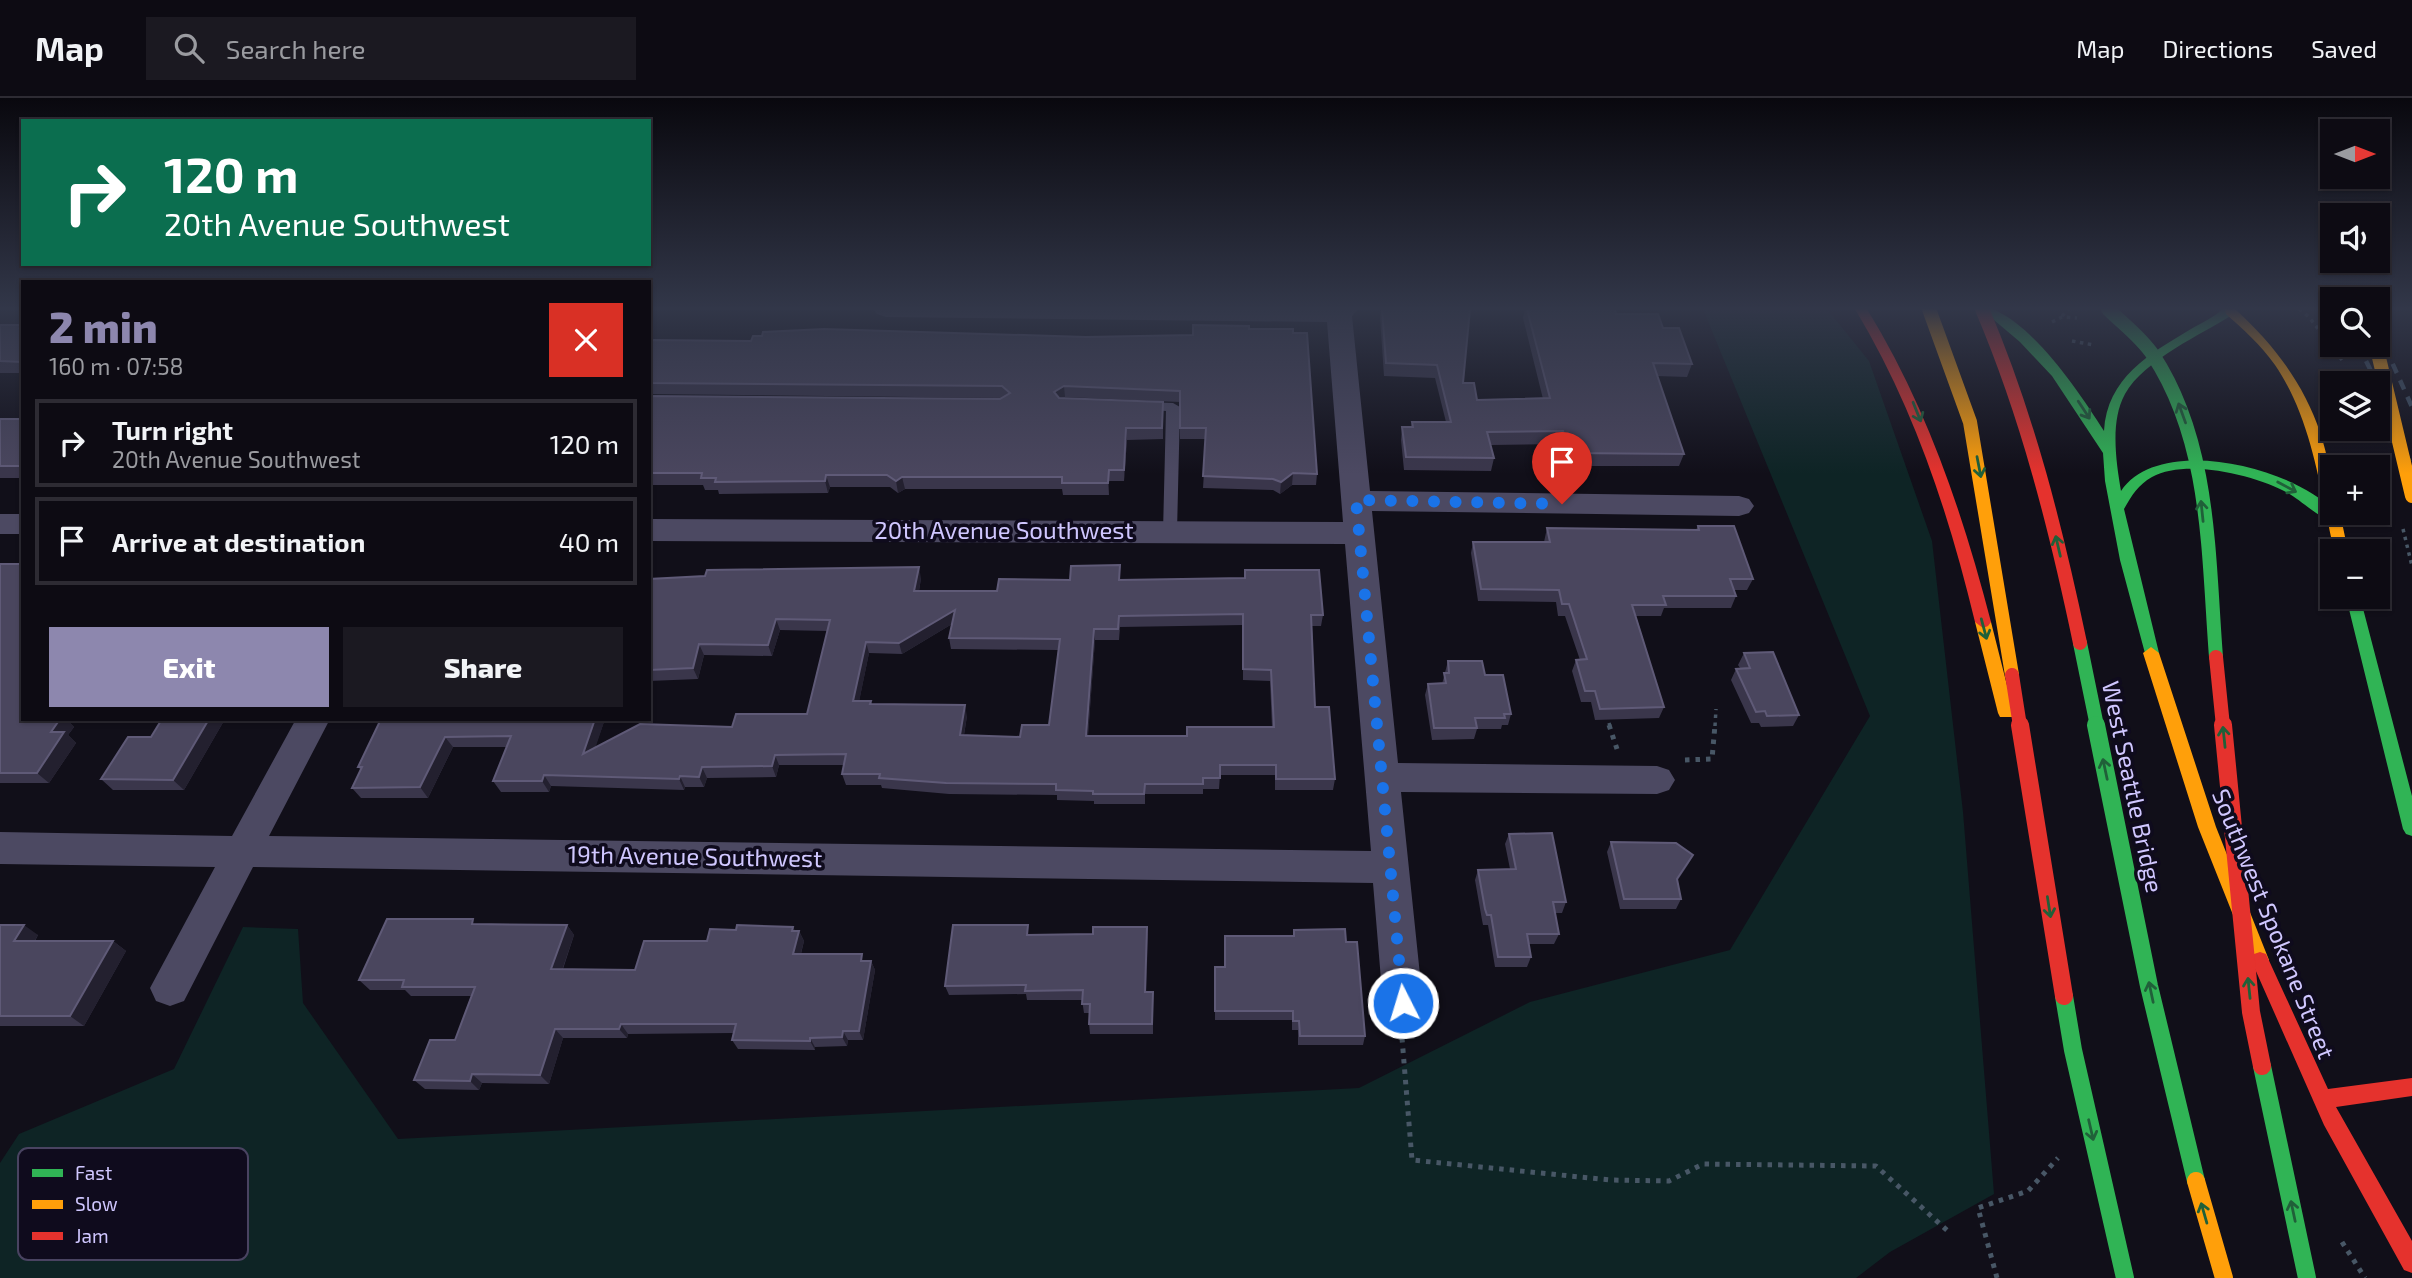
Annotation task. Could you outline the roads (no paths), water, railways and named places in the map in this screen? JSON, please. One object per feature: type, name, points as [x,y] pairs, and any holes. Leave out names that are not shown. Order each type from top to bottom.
[{"type":"main road","points":[[1895,364],[1916,408],[1941,472],[2038,839]]},
{"type":"main road","points":[[1949,364],[1970,422],[2073,1050],[2125,1278]]},
{"type":"main road","name":"West Seattle Bridge","points":[[2004,364],[2043,481],[2074,616],[2174,1102],[2224,1278]]},
{"type":"main road","points":[[2053,364],[2109,451]]},
{"type":"main road","name":"Southwest Spokane Street","points":[[2151,364],[2137,374],[2113,403],[2109,451],[2117,508],[2162,697],[2221,869],[2322,1099],[2412,1262]]},
{"type":"main road","points":[[2157,364],[2182,410],[2199,479],[2251,1012],[2308,1278]]},
{"type":"main road","points":[[2280,364],[2288,375],[2311,434],[2320,468]]},
{"type":"main road","points":[[2381,364],[2412,496]]},
{"type":"main road","points":[[2117,508],[2138,480],[2165,468],[2199,466],[2243,471],[2282,484],[2320,507]]},
{"type":"main road","points":[[2356,609],[2412,829]]},
{"type":"main road","points":[[2322,1099],[2412,1087]]},
{"type":"street","points":[[1346,364],[1402,1018]]},
{"type":"street","points":[[1356,500],[1739,506]]},
{"type":"street","points":[[0,524],[21,524]]},
{"type":"street","name":"20th Avenue Southwest","points":[[651,530],[1359,533]]},
{"type":"street","points":[[170,988],[312,721]]},
{"type":"street","points":[[1382,777],[1670,770]]},
{"type":"street","name":"19th Avenue Southwest","points":[[0,848],[1390,867]]},
{"type":"lane","points":[[1133,406],[1173,407],[1170,532]]},
{"type":"railway","points":[[2368,364],[2371,371]]},
{"type":"railway","points":[[2393,364],[2412,407]]},
{"type":"railway","points":[[2390,415],[2412,468]]}]
